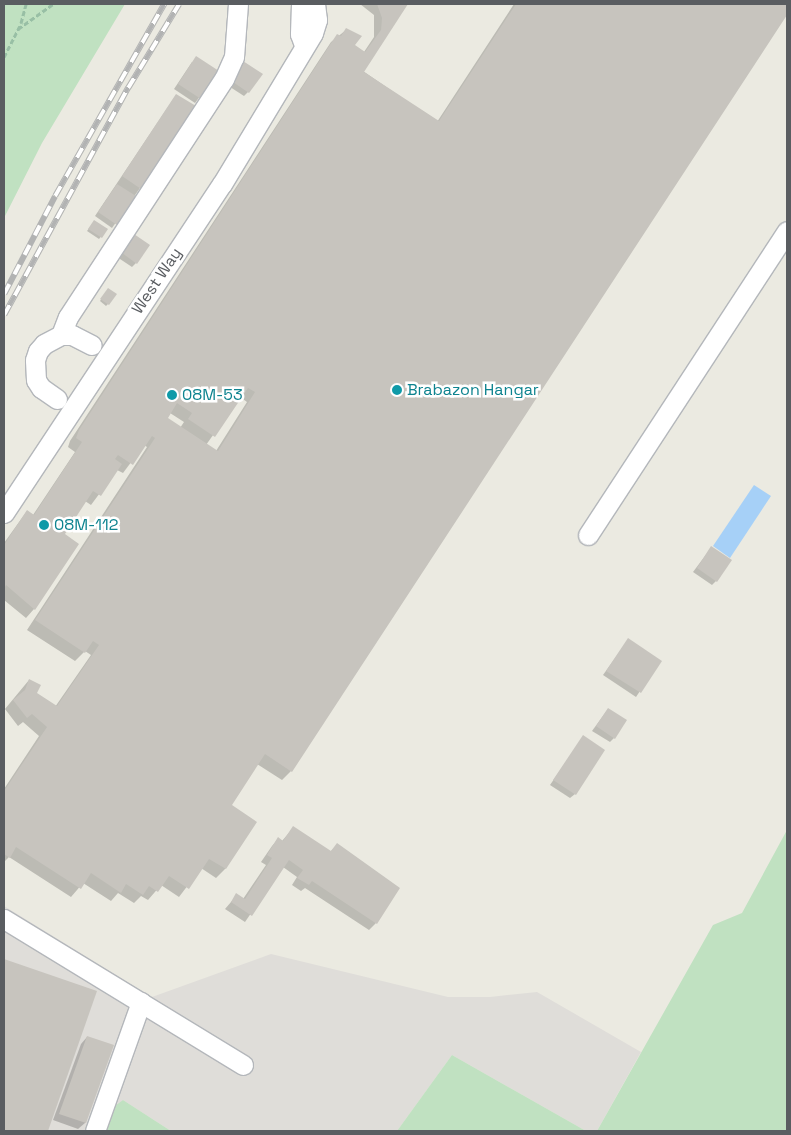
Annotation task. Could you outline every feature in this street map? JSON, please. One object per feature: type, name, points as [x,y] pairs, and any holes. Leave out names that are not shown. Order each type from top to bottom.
[{"type":"lane","points":[[61,335],[68,317],[224,79],[234,57],[238,4]]},
{"type":"lane","points":[[301,4],[300,34],[304,45]]},
{"type":"lane","name":"West Way","points":[[4,513],[222,184],[304,45],[313,33],[317,20],[315,4]]},
{"type":"lane","points":[[588,535],[787,231]]},
{"type":"lane","points":[[56,399],[41,388],[36,380],[35,360],[44,344],[61,335],[78,336],[92,345]]},
{"type":"lane","points":[[4,919],[243,1065]]},
{"type":"lane","points":[[95,1131],[141,1002]]},
{"type":"path","points":[[4,58],[18,29],[26,4]]},
{"type":"path","points":[[18,29],[52,4]]},
{"type":"shaded area","points":[[4,906],[152,997],[271,954],[448,997],[490,997],[537,992],[641,1052],[597,1131],[586,1131],[452,1055],[397,1131],[171,1131],[123,1100],[104,1131],[4,1131]]},
{"type":"green space","points":[[4,4],[125,4],[42,143],[4,218]]},
{"type":"green space","points":[[787,830],[787,1131],[597,1131],[713,925],[742,913]]},
{"type":"green space","points":[[452,1055],[586,1131],[397,1131]]},
{"type":"green space","points":[[123,1100],[171,1131],[104,1131],[111,1109]]},
{"type":"water","points":[[754,485],[771,496],[730,558],[713,546]]},
{"type":"building","name":"Brabazon Hangar","points":[[377,4],[408,4],[364,72],[439,121],[516,4],[787,4],[787,15],[292,772],[265,754],[232,805],[257,822],[226,869],[209,859],[189,889],[169,876],[158,892],[149,886],[143,895],[126,884],[121,893],[91,873],[81,889],[16,847],[10,858],[4,854],[4,791],[47,727],[32,714],[27,718],[13,700],[25,690],[29,679],[41,685],[37,693],[57,706],[99,645],[93,641],[85,653],[35,620],[155,438],[152,436],[133,465],[118,455],[115,459],[122,464],[101,496],[93,491],[65,534],[79,544],[35,610],[6,585],[4,589],[4,545],[27,510],[34,515],[82,442],[76,438],[79,430],[337,34],[341,36],[346,28],[362,36],[355,45],[365,52],[381,30],[382,18]],"holes":[[[248,388],[255,392],[218,451],[168,418],[177,403],[192,413],[188,419],[215,437]]]},
{"type":"building","points":[[196,56],[219,71],[201,99],[178,84]]},
{"type":"building","points":[[243,61],[263,74],[249,93],[230,80]]},
{"type":"building","points":[[176,94],[196,106],[141,189],[122,176]]},
{"type":"building","points":[[117,184],[136,196],[117,225],[98,212]]},
{"type":"building","points":[[94,220],[108,229],[102,238],[88,229]]},
{"type":"building","points":[[131,232],[150,245],[137,264],[118,250]]},
{"type":"building","points":[[108,288],[117,294],[109,305],[100,299]]},
{"type":"building","points":[[711,546],[732,560],[717,582],[697,568]]},
{"type":"building","points":[[628,638],[662,661],[641,693],[606,671]]},
{"type":"building","points":[[608,708],[627,720],[615,739],[596,726]]},
{"type":"building","points":[[583,735],[605,750],[576,795],[553,780]]},
{"type":"building","points":[[293,826],[331,851],[337,843],[400,888],[377,924],[312,881],[309,885],[297,878],[303,870],[289,860],[252,916],[231,902],[236,893],[245,899],[272,858],[267,855],[278,837],[283,841]]},
{"type":"building","points":[[4,959],[97,991],[48,1131],[4,1131]]},
{"type":"building","points":[[87,1036],[114,1045],[86,1123],[59,1114]]},
{"type":"railway","points":[[4,294],[55,196],[164,4]]},
{"type":"railway","points":[[4,315],[128,88],[179,4]]},
{"type":"place","name":"Brabazon Hangar","points":[[397,390]]},
{"type":"place","name":"08M-53","points":[[172,395]]},
{"type":"place","name":"08M-112","points":[[44,525]]}]
